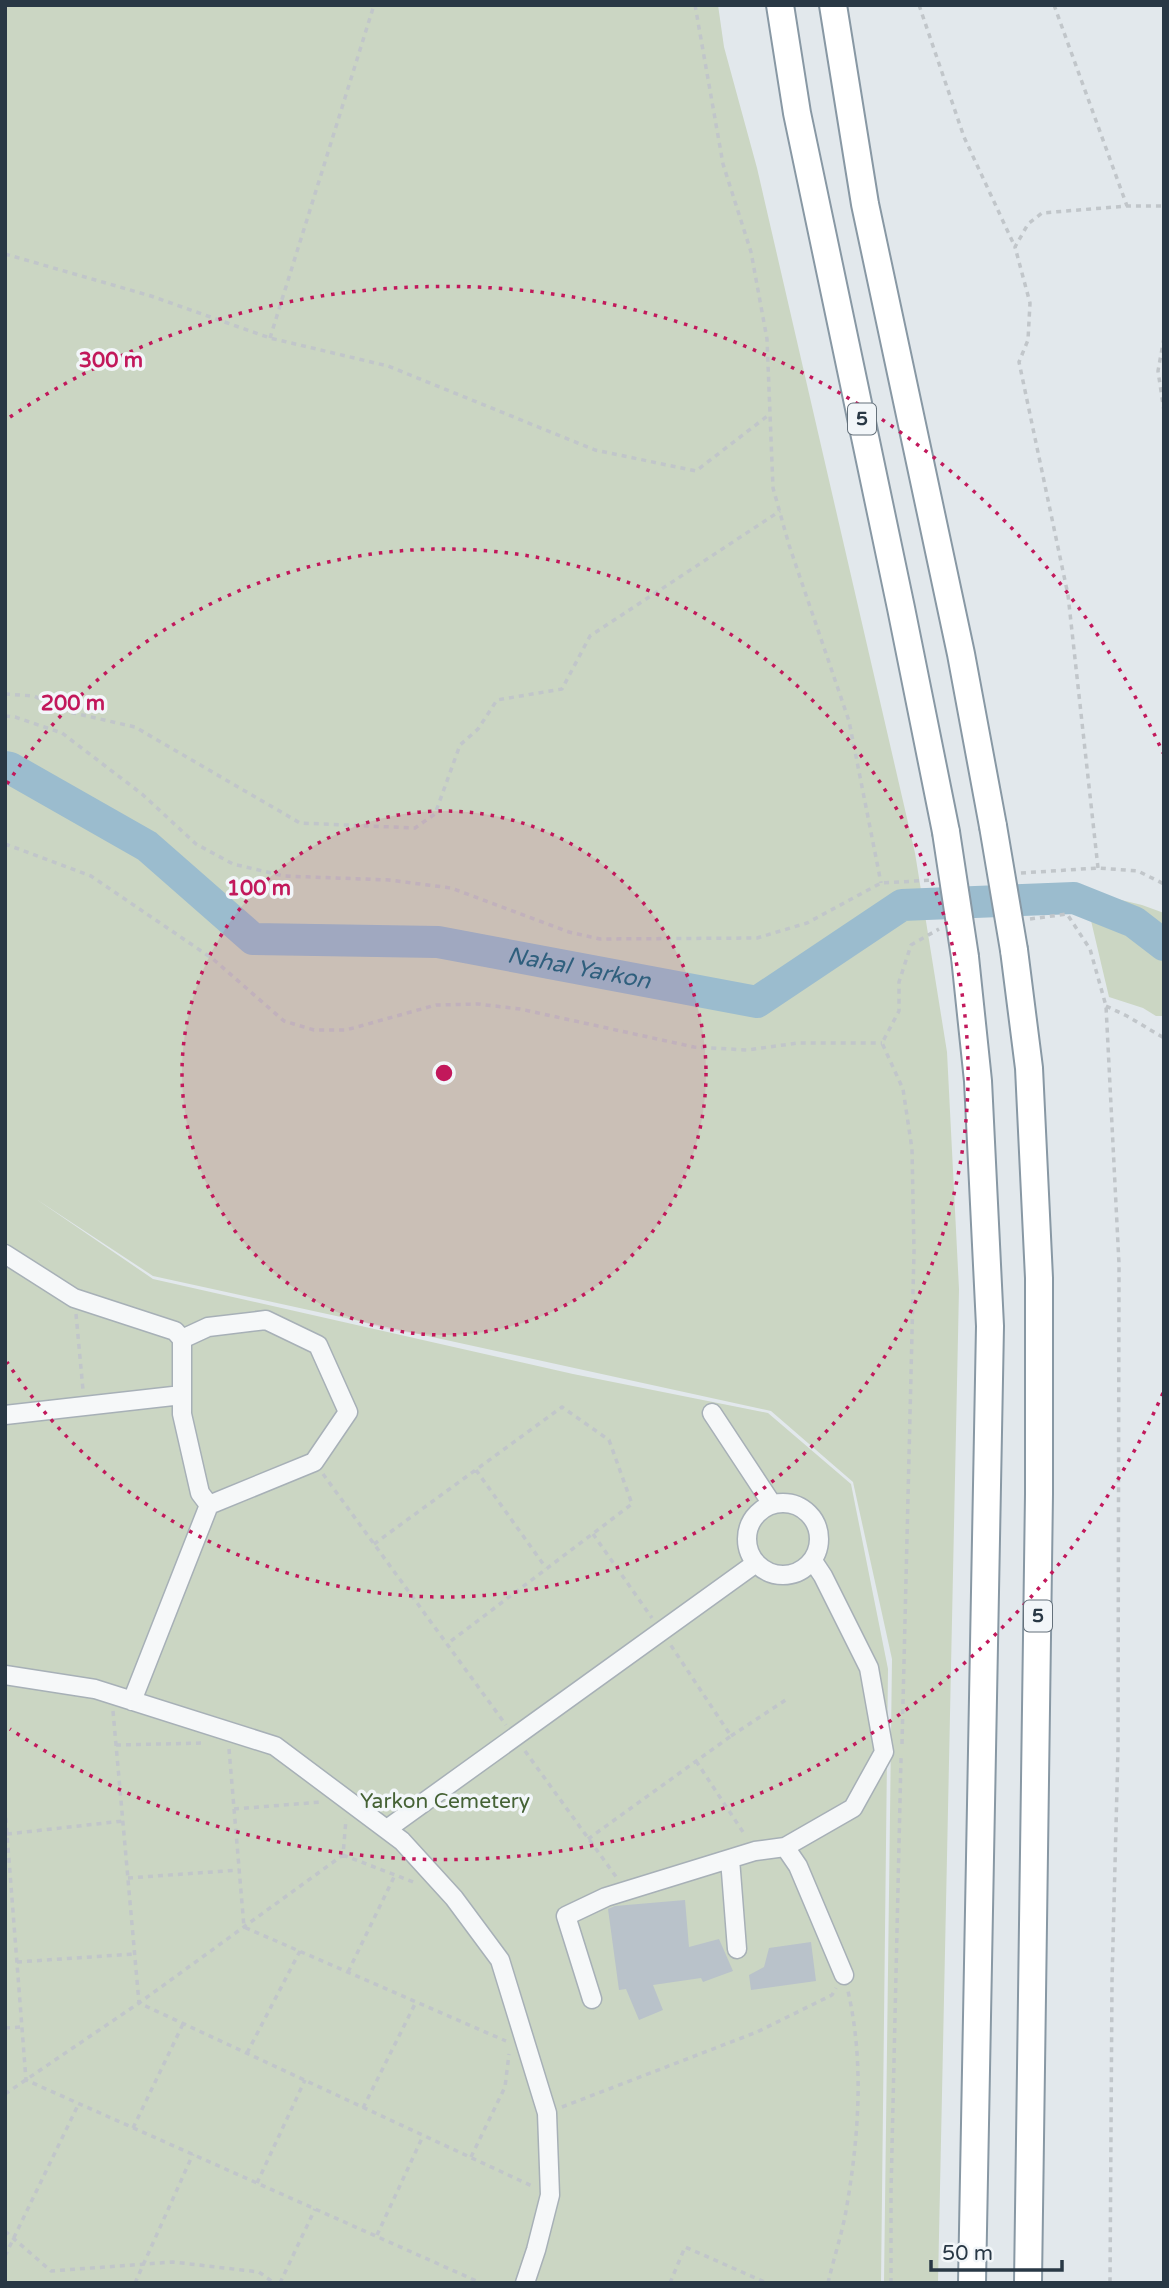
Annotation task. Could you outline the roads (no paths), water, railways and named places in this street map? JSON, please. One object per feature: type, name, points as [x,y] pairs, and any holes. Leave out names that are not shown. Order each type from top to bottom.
[{"type":"highway","name":"5","points":[[780,5],[797,113],[946,832],[965,957],[978,1081],[990,1326],[972,2283]]},
{"type":"highway","name":"5","points":[[833,5],[865,204],[961,654],[993,826],[1014,950],[1029,1068],[1039,1278],[1039,1480],[1028,2283]]},
{"type":"lane","points":[[5,1254],[74,1298],[175,1331],[182,1339],[182,1414],[200,1493],[209,1505]]},
{"type":"lane","points":[[132,1701],[209,1505],[314,1462],[348,1412],[318,1345],[265,1320],[208,1327],[182,1339]]},
{"type":"lane","points":[[5,1415],[182,1395]]},
{"type":"lane","points":[[712,1413],[772,1504]]},
{"type":"lane","points":[[788,1502],[811,1515],[820,1538],[813,1561],[803,1570],[791,1575],[766,1572],[756,1563],[749,1553],[747,1538],[750,1524],[760,1510],[772,1504],[788,1502]]},
{"type":"lane","points":[[592,1999],[566,1916],[606,1897],[755,1851],[785,1847],[853,1808],[884,1752],[869,1668],[813,1561]]},
{"type":"lane","points":[[387,1829],[756,1563]]},
{"type":"lane","points":[[5,1675],[95,1689],[228,1737],[275,1746],[402,1841],[454,1898],[500,1960],[547,2113],[550,2195],[525,2283]]},
{"type":"lane","points":[[785,1847],[798,1866],[844,1975]]},
{"type":"lane","points":[[730,1859],[737,1949]]},
{"type":"waterway","name":"Nahal Yarkon","points":[[5,767],[147,846],[253,939],[438,942],[757,1002],[902,905],[1074,898],[1134,922],[1164,945]]},
{"type":"park label","name":"Yarkon Cemetery","points":[[445,1801]]}]
